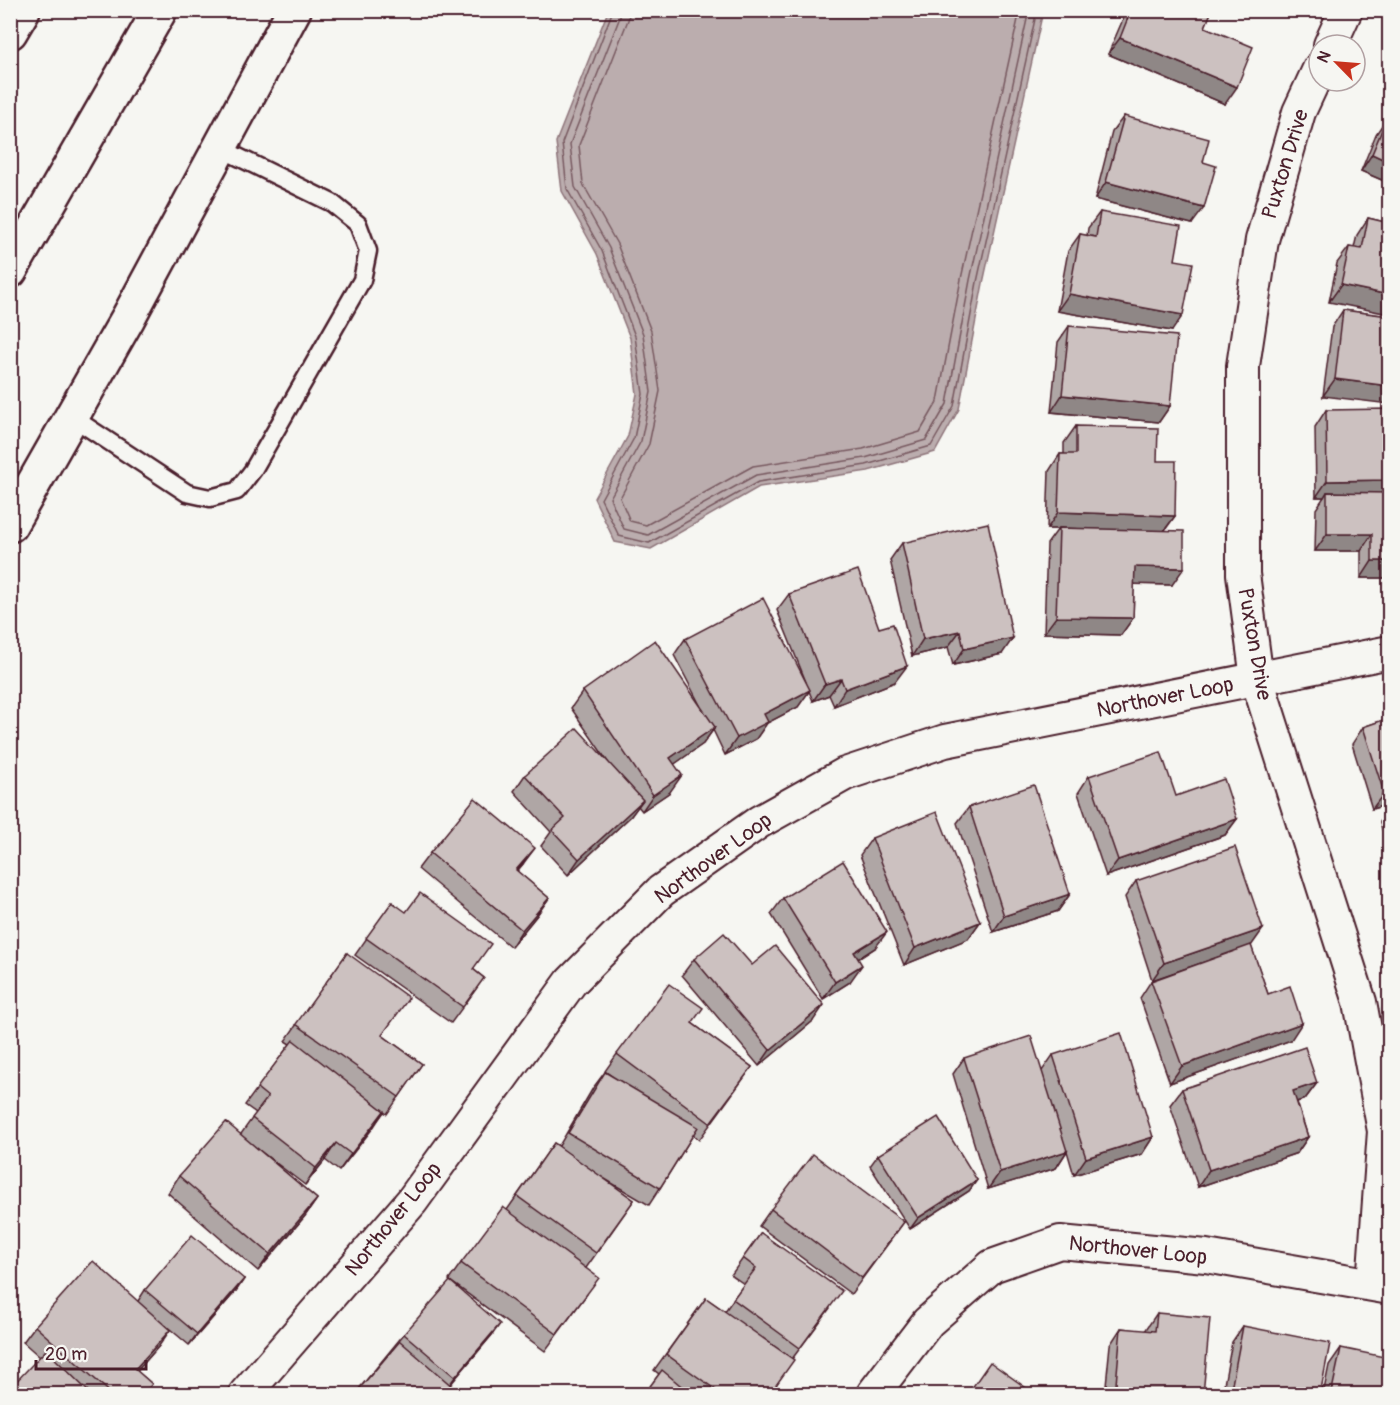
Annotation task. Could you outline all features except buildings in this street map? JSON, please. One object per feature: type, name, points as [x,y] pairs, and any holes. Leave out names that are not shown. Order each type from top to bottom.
[{"type":"highway","points":[[10,33],[23,10]]},
{"type":"highway","points":[[10,271],[160,10]]},
{"type":"highway","points":[[10,525],[128,318],[294,10]]},
{"type":"street","points":[[1335,33],[1346,10]]},
{"type":"street","name":"Puxton Drive","points":[[1308,93],[1299,112],[1262,240],[1243,366],[1242,574],[1257,679],[1360,1002],[1383,1131],[1381,1286]]},
{"type":"street","name":"Northover Loop","points":[[245,1395],[412,1201],[571,982],[661,891],[749,829],[845,774],[945,741],[1389,652]]},
{"type":"street","name":"Northover Loop","points":[[873,1395],[928,1322],[992,1266],[1060,1242],[1206,1256],[1381,1286]]},
{"type":"lane","points":[[72,417],[188,493],[210,498],[237,491],[254,470],[362,279],[368,251],[358,224],[332,203],[220,148]]},
{"type":"water","points":[[608,11],[1043,11],[983,283],[959,409],[935,452],[868,471],[759,487],[651,549],[615,542],[594,498],[628,436],[637,394],[630,338],[597,254],[562,191],[556,142]]}]
